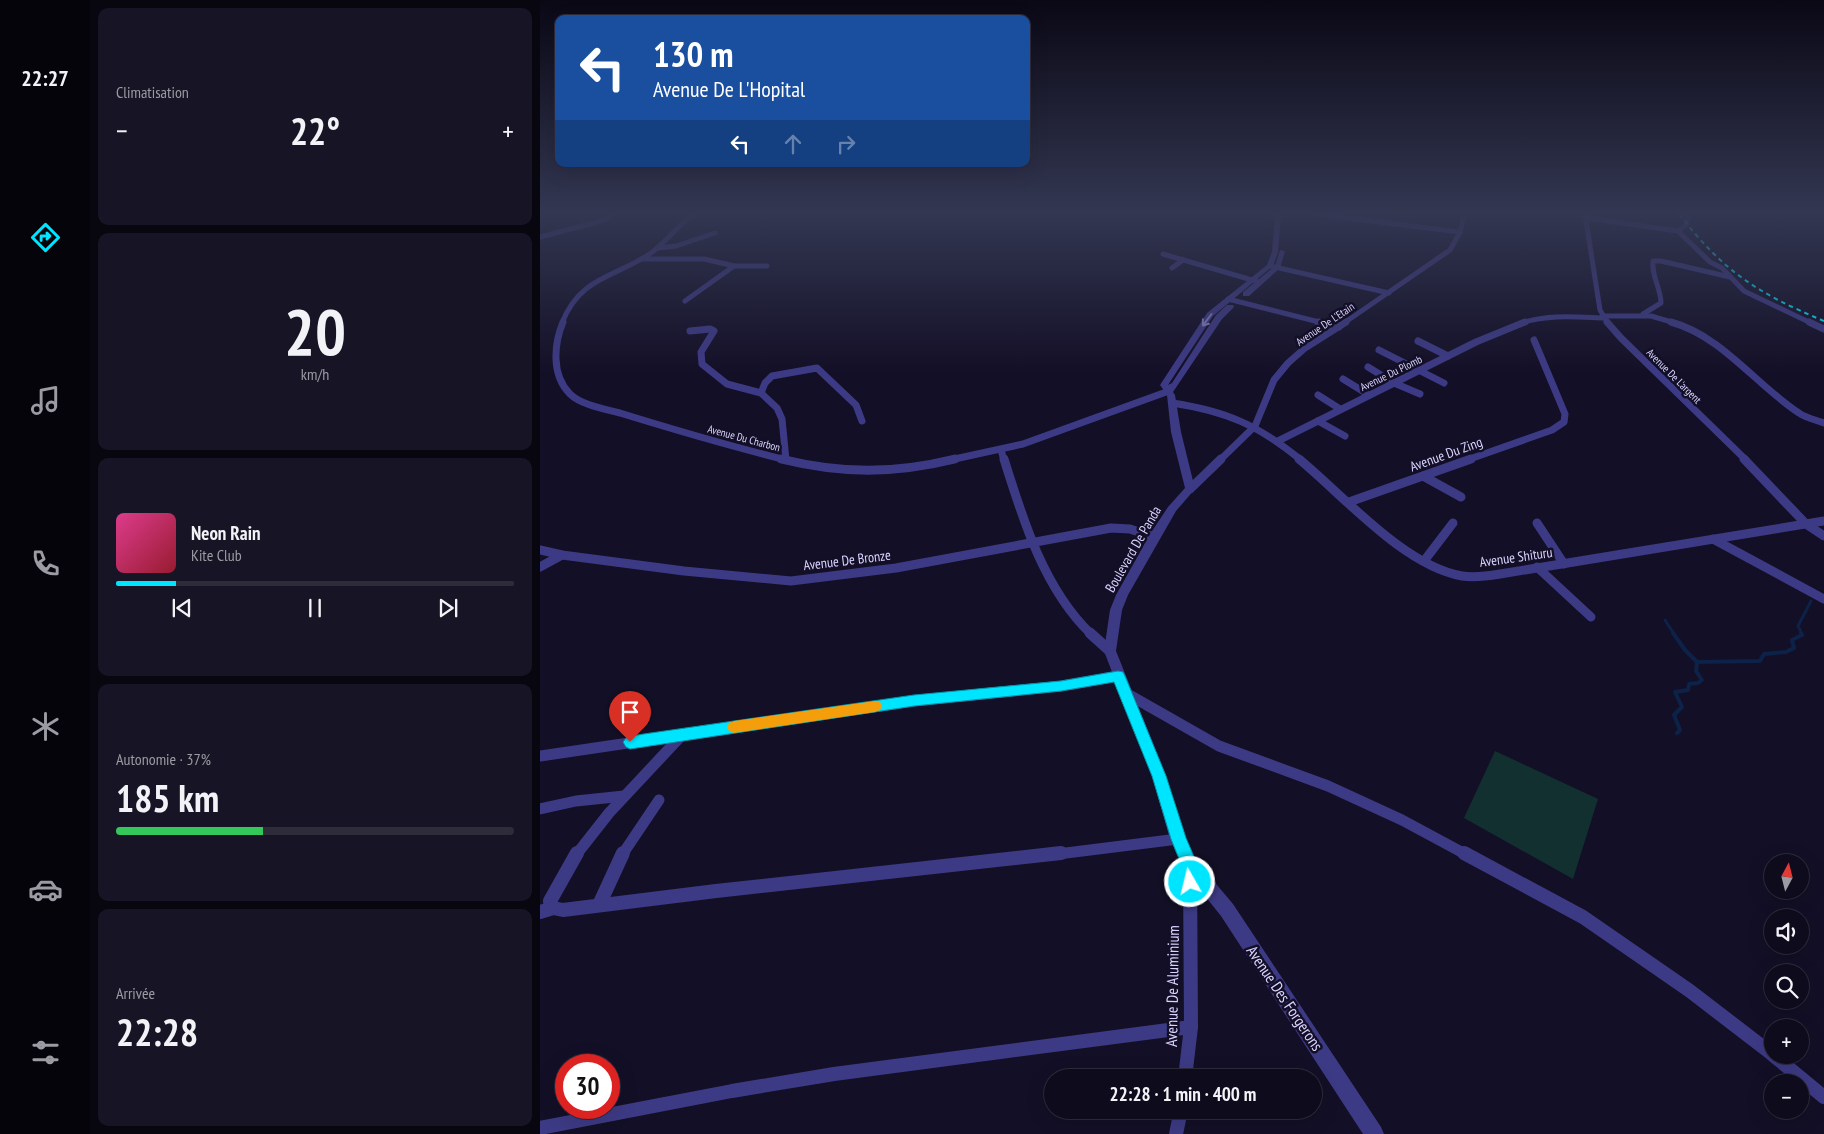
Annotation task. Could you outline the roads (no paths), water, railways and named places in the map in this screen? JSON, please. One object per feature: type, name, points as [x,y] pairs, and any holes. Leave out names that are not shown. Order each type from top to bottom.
[{"type":"street","points":[[556,320],[596,280],[623,267]]},
{"type":"street","points":[[685,301],[733,267]]},
{"type":"street","points":[[1207,267],[1262,283]]},
{"type":"street","points":[[1190,489],[1176,432],[1170,391],[1164,385],[1210,315],[1228,299],[1273,267]]},
{"type":"street","points":[[1170,391],[1219,317],[1262,283],[1273,267]]},
{"type":"street","points":[[1278,267],[1389,293]]},
{"type":"street","name":"Avenue De L'Etain","points":[[1254,426],[1274,380],[1288,363],[1305,348],[1426,267]]},
{"type":"street","points":[[1592,267],[1603,317]]},
{"type":"street","points":[[1640,315],[1662,303],[1662,297],[1652,271],[1652,267]]},
{"type":"street","points":[[1687,267],[1730,277]]},
{"type":"street","points":[[1720,267],[1738,287],[1749,294],[1824,330]]},
{"type":"street","points":[[1228,299],[1339,327]]},
{"type":"street","points":[[1640,315],[1680,324],[1699,332],[1800,414],[1824,423]]},
{"type":"street","name":"Avenue Du Plomb","points":[[1278,441],[1418,370],[1515,325],[1533,319],[1558,317],[1640,315]]},
{"type":"street","name":"Avenue De L'argent","points":[[1603,317],[1806,524],[1824,536]]},
{"type":"street","points":[[690,331],[710,329],[714,331],[701,352],[702,364],[705,369],[727,384],[761,393],[777,408],[782,419],[786,460]]},
{"type":"street","name":"Avenue Du Zing","points":[[1348,502],[1552,430],[1564,422],[1565,414],[1534,340]]},
{"type":"street","points":[[1418,341],[1448,356]]},
{"type":"street","points":[[1190,343],[1200,345]]},
{"type":"street","points":[[1379,350],[1444,383]]},
{"type":"street","points":[[1177,364],[1187,366]]},
{"type":"street","points":[[1368,367],[1394,383],[1420,394]]},
{"type":"street","points":[[761,393],[765,383],[772,376],[816,368],[856,405],[862,421]]},
{"type":"street","name":"Avenue Du Charbon","points":[[550,372],[560,387],[571,395],[587,402],[786,460],[842,471],[888,471],[1002,450],[1110,414],[1170,391]]},
{"type":"street","points":[[1343,380],[1369,395]]},
{"type":"street","points":[[1318,395],[1340,409]]},
{"type":"street","name":"Avenue Shituru","points":[[1172,403],[1218,411],[1254,426],[1278,441],[1392,540],[1424,562],[1447,572],[1494,577],[1537,567],[1824,521]]},
{"type":"street","points":[[1318,421],[1345,436]]},
{"type":"street","points":[[1190,489],[1254,426]]},
{"type":"street","points":[[1002,450],[1033,543],[1051,580],[1083,626],[1110,651]]},
{"type":"street","points":[[1423,476],[1461,497]]},
{"type":"street","name":"Boulevard De Panda","points":[[1190,489],[1172,510],[1134,573],[1116,610],[1110,651],[1124,692],[1159,776],[1178,839],[1190,866]]},
{"type":"street","points":[[1424,562],[1434,550],[1441,534],[1453,523]]},
{"type":"street","points":[[1537,523],[1564,564]]},
{"type":"street","name":"Avenue De Bronze","points":[[540,550],[562,555],[684,571],[791,581],[896,568],[1098,530],[1119,528],[1154,537]]},
{"type":"street","points":[[1713,539],[1824,599]]},
{"type":"street","points":[[540,567],[562,555]]},
{"type":"street","points":[[1537,567],[1591,618]]},
{"type":"street","points":[[540,756],[914,701],[1061,686],[1118,676]]},
{"type":"street","points":[[1124,692],[1219,746],[1328,786],[1402,820],[1583,917],[1690,991],[1764,1048]]},
{"type":"street","points":[[553,908],[550,901],[563,874],[575,856],[624,796],[682,735]]},
{"type":"street","points":[[540,809],[576,801],[624,796]]},
{"type":"street","points":[[598,905],[622,853],[659,800]]},
{"type":"street","points":[[540,912],[553,908],[562,910],[667,895],[1082,852],[1178,839]]},
{"type":"street","name":"Avenue De Aluminium","points":[[1186,1069],[1191,1027],[1190,866]]},
{"type":"street","name":"Avenue Des Forgerons","points":[[1190,866],[1227,910],[1374,1134]]},
{"type":"street","points":[[540,1128],[723,1092],[834,1074],[1191,1027]]},
{"type":"street","points":[[1784,1064],[1824,1097]]},
{"type":"street","points":[[1176,1134],[1179,1119]]},
{"type":"waterway","points":[[1802,634],[1798,626],[1811,601]]},
{"type":"waterway","points":[[1665,620],[1674,634]]},
{"type":"waterway","points":[[1673,633],[1685,650],[1697,662]]},
{"type":"waterway","points":[[1697,662],[1760,661],[1764,654],[1786,652],[1794,648],[1792,640],[1802,635],[1801,633]]},
{"type":"waterway","points":[[1677,733],[1680,730],[1674,715],[1682,707],[1675,692],[1688,690],[1689,684],[1698,683],[1702,680],[1696,671],[1697,662]]},
{"type":"railway","points":[[1728,267],[1743,279],[1779,301],[1824,321]]}]
